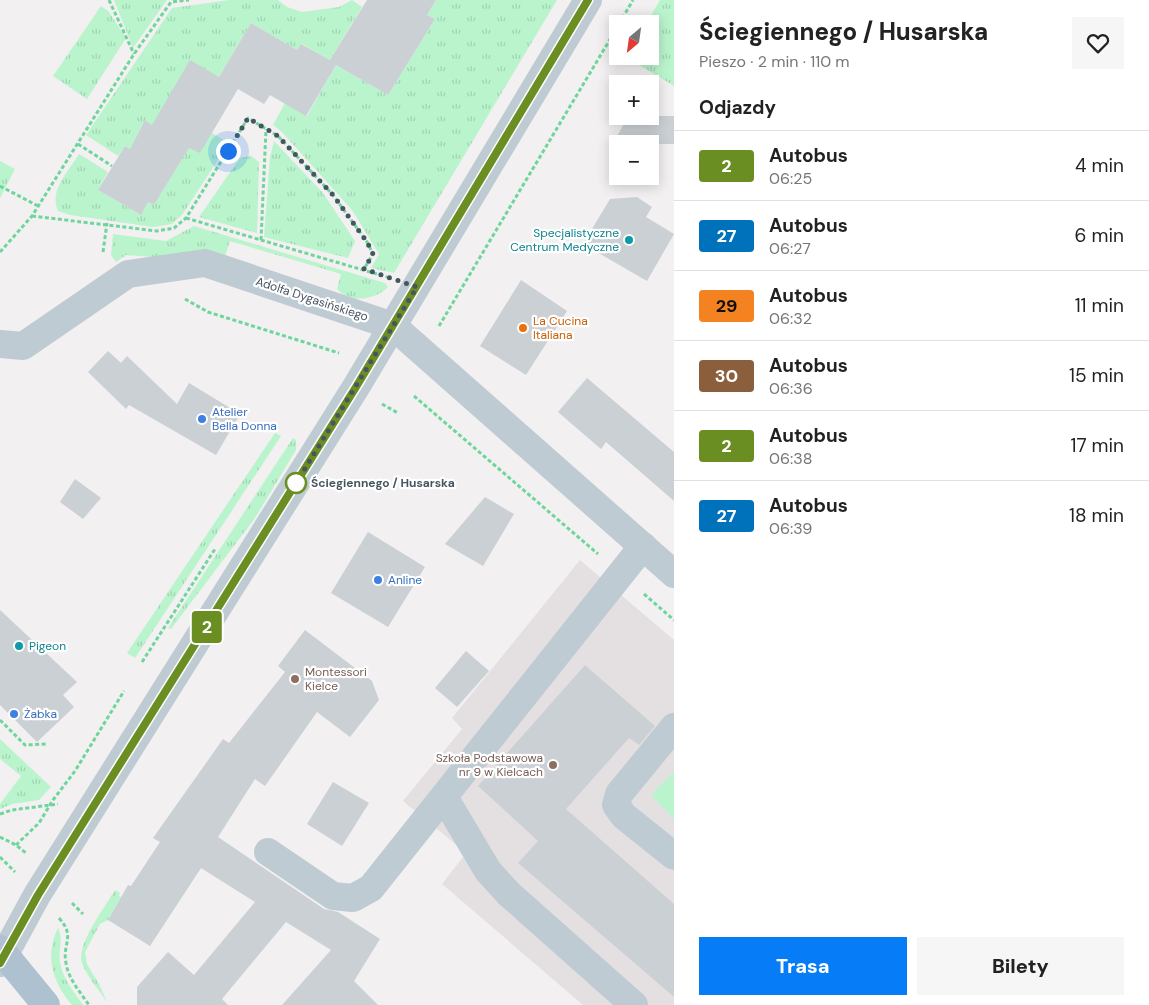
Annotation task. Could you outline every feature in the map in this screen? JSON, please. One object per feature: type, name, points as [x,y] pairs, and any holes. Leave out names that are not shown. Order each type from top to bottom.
[{"type":"main road","points":[[1,955],[46,1005]]},
{"type":"street","points":[[1,955],[417,287],[588,0]]},
{"type":"street","name":"Adolfa Dygasińskiego","points":[[0,344],[22,346],[128,274],[205,263],[393,326],[674,574]]},
{"type":"street","points":[[268,852],[333,896],[353,898],[371,888],[643,546]]},
{"type":"street","points":[[674,727],[619,794],[616,805],[624,816],[674,856]]},
{"type":"street","points":[[444,797],[488,871],[509,894],[634,1005]]},
{"type":"path","points":[[109,0],[134,54]]},
{"type":"path","points":[[0,252],[32,216],[134,54],[171,2],[189,0]]},
{"type":"path","points":[[624,15],[633,0]]},
{"type":"path","points":[[442,334],[439,327],[609,40]]},
{"type":"path","points":[[32,216],[157,231],[174,228],[186,218],[248,118],[278,136],[333,195],[367,242],[373,254],[364,269]]},
{"type":"path","points":[[261,240],[266,129]]},
{"type":"path","points":[[78,144],[112,166]]},
{"type":"path","points":[[0,186],[38,206]]},
{"type":"path","points":[[186,218],[364,269],[417,287]]},
{"type":"path","points":[[182,297],[208,312],[340,353],[335,362]]},
{"type":"path","points":[[414,396],[674,620]]},
{"type":"path","points":[[376,400],[398,414]]},
{"type":"path","points":[[16,844],[39,823],[49,805],[75,771],[124,691]]},
{"type":"path","points":[[0,720],[25,745],[46,744]]},
{"type":"path","points":[[0,814],[12,810],[98,798]]},
{"type":"path","points":[[0,837],[16,844],[28,855]]},
{"type":"path","points":[[0,857],[10,866]]},
{"type":"path","points":[[72,903],[83,914]]},
{"type":"path","points":[[61,920],[69,934],[66,964],[73,980],[89,1005]]},
{"type":"shaded area","name":"Szkoła Podstawowa nr 9 w Kielcach","points":[[580,560],[674,640],[674,1005],[583,1005],[442,884],[466,853],[403,801],[462,729],[452,718]]},
{"type":"green space","points":[[114,0],[167,0],[133,48]]},
{"type":"green space","points":[[229,0],[278,0],[287,7],[302,12],[339,7],[352,0],[362,7],[330,60],[302,44],[297,50],[251,23],[219,77],[152,125],[145,120],[130,149],[125,146],[118,156],[86,135],[172,8]]},
{"type":"green space","points":[[436,0],[557,0],[394,273],[371,268],[379,254],[352,210],[281,131],[273,125],[285,103],[307,116],[336,65],[388,95],[435,19],[427,15]]},
{"type":"green space","points":[[660,0],[674,0],[674,86],[659,77],[659,75],[639,65],[659,65],[659,15],[651,15]]},
{"type":"green space","points":[[101,6],[109,12],[126,38],[87,99],[53,76]]},
{"type":"green space","points":[[212,133],[229,143],[182,215],[172,224],[153,227],[70,215],[58,211],[56,196],[58,188],[79,154],[108,172],[98,190],[141,215],[148,202],[154,205],[189,148]]},
{"type":"green space","points":[[274,141],[323,193],[355,241],[348,258],[264,237],[270,157]]},
{"type":"green space","points":[[251,156],[259,162],[257,233],[199,217],[240,158]]},
{"type":"green space","points":[[0,161],[15,169],[0,198]]},
{"type":"green space","points":[[194,226],[385,283],[388,287],[377,295],[370,297],[348,297],[337,289],[341,274],[230,241],[225,256],[220,262],[126,255],[116,262],[111,255],[113,234],[166,241]]},
{"type":"green space","points":[[275,433],[281,436],[135,658],[127,653]]},
{"type":"green space","points":[[293,438],[296,440],[296,450],[255,518],[171,629],[168,628]]},
{"type":"green space","points":[[0,739],[51,787],[39,800],[12,804],[0,809],[0,804],[21,776],[0,759]]},
{"type":"green space","points":[[674,772],[674,819],[651,795]]},
{"type":"green space","points":[[115,890],[120,893],[119,896],[121,897],[108,920],[100,924],[85,952],[87,964],[107,1002],[87,973],[82,963],[81,955],[87,936]]},
{"type":"green space","points":[[58,928],[61,937],[61,969],[69,985],[83,1005],[72,1005],[65,997],[53,969],[52,949]]},
{"type":"building","points":[[367,0],[436,0],[427,15],[435,19],[388,95],[336,65],[306,116],[270,95],[264,104],[238,89],[200,153],[189,148],[154,205],[148,202],[141,215],[98,190],[125,146],[130,149],[145,120],[152,125],[190,60],[219,77],[251,23],[297,50],[301,44],[330,60]]},
{"type":"building","points":[[659,116],[674,116],[674,144],[659,144],[659,135],[618,135],[623,125],[659,125]]},
{"type":"building","name":"Specjalistyczne Centrum Medyczne","points":[[637,197],[652,207],[646,217],[674,234],[647,281],[583,244],[610,199]]},
{"type":"building","name":"La Cucina Italiana","points":[[521,280],[567,311],[526,375],[480,346]]},
{"type":"building","points":[[108,351],[121,363],[127,356],[177,404],[189,383],[240,414],[216,455],[129,405],[126,409],[88,372]]},
{"type":"building","points":[[587,378],[674,452],[674,501],[606,442],[601,449],[558,412]]},
{"type":"building","points":[[75,479],[101,498],[83,519],[60,502]]},
{"type":"building","points":[[485,497],[514,514],[483,566],[445,544]]},
{"type":"building","name":"Anline","points":[[368,532],[425,567],[388,627],[331,593]]},
{"type":"building","name":"Pigeon","points":[[0,610],[77,682],[63,695],[74,707],[37,742],[0,705]]},
{"type":"building","points":[[305,630],[372,681],[379,700],[350,737],[317,712],[265,786],[255,779],[218,837],[324,909],[338,912],[380,939],[354,981],[378,1005],[282,1005],[331,950],[286,922],[222,999],[228,1005],[137,1005],[137,987],[168,952],[194,975],[255,902],[201,868],[150,946],[108,920],[128,885],[131,886],[160,842],[153,838],[223,739],[229,743],[285,672],[278,666]]},
{"type":"building","points":[[466,651],[489,671],[457,707],[435,688]]},
{"type":"building","points":[[585,665],[655,726],[639,745],[629,738],[566,809],[674,904],[674,997],[518,863],[538,841],[478,786]]},
{"type":"building","points":[[333,782],[369,803],[342,846],[307,824]]},
{"type":"bus line","name":"2","points":[[0,963],[38,895],[356,387],[588,0]]},
{"type":"place","name":"Specjalistyczne Centrum Medyczne","points":[[629,240]]},
{"type":"place","name":"La Cucina Italiana","points":[[523,328]]},
{"type":"place","name":"Atelier Bella Donna","points":[[202,419]]},
{"type":"place","name":"Ściegiennego / Husarska","points":[[296,483]]},
{"type":"place","name":"Anline","points":[[378,580]]},
{"type":"place","name":"Pigeon","points":[[19,646]]},
{"type":"place","name":"Montessori Kielce","points":[[295,679]]},
{"type":"place","name":"Żabka","points":[[14,714]]},
{"type":"place","name":"Szkoła Podstawowa nr 9 w Kielcach","points":[[553,765]]},
{"type":"route","points":[[228,151],[248,118],[278,136],[333,195],[367,242],[373,254],[364,269],[417,287],[296,483]]}]
